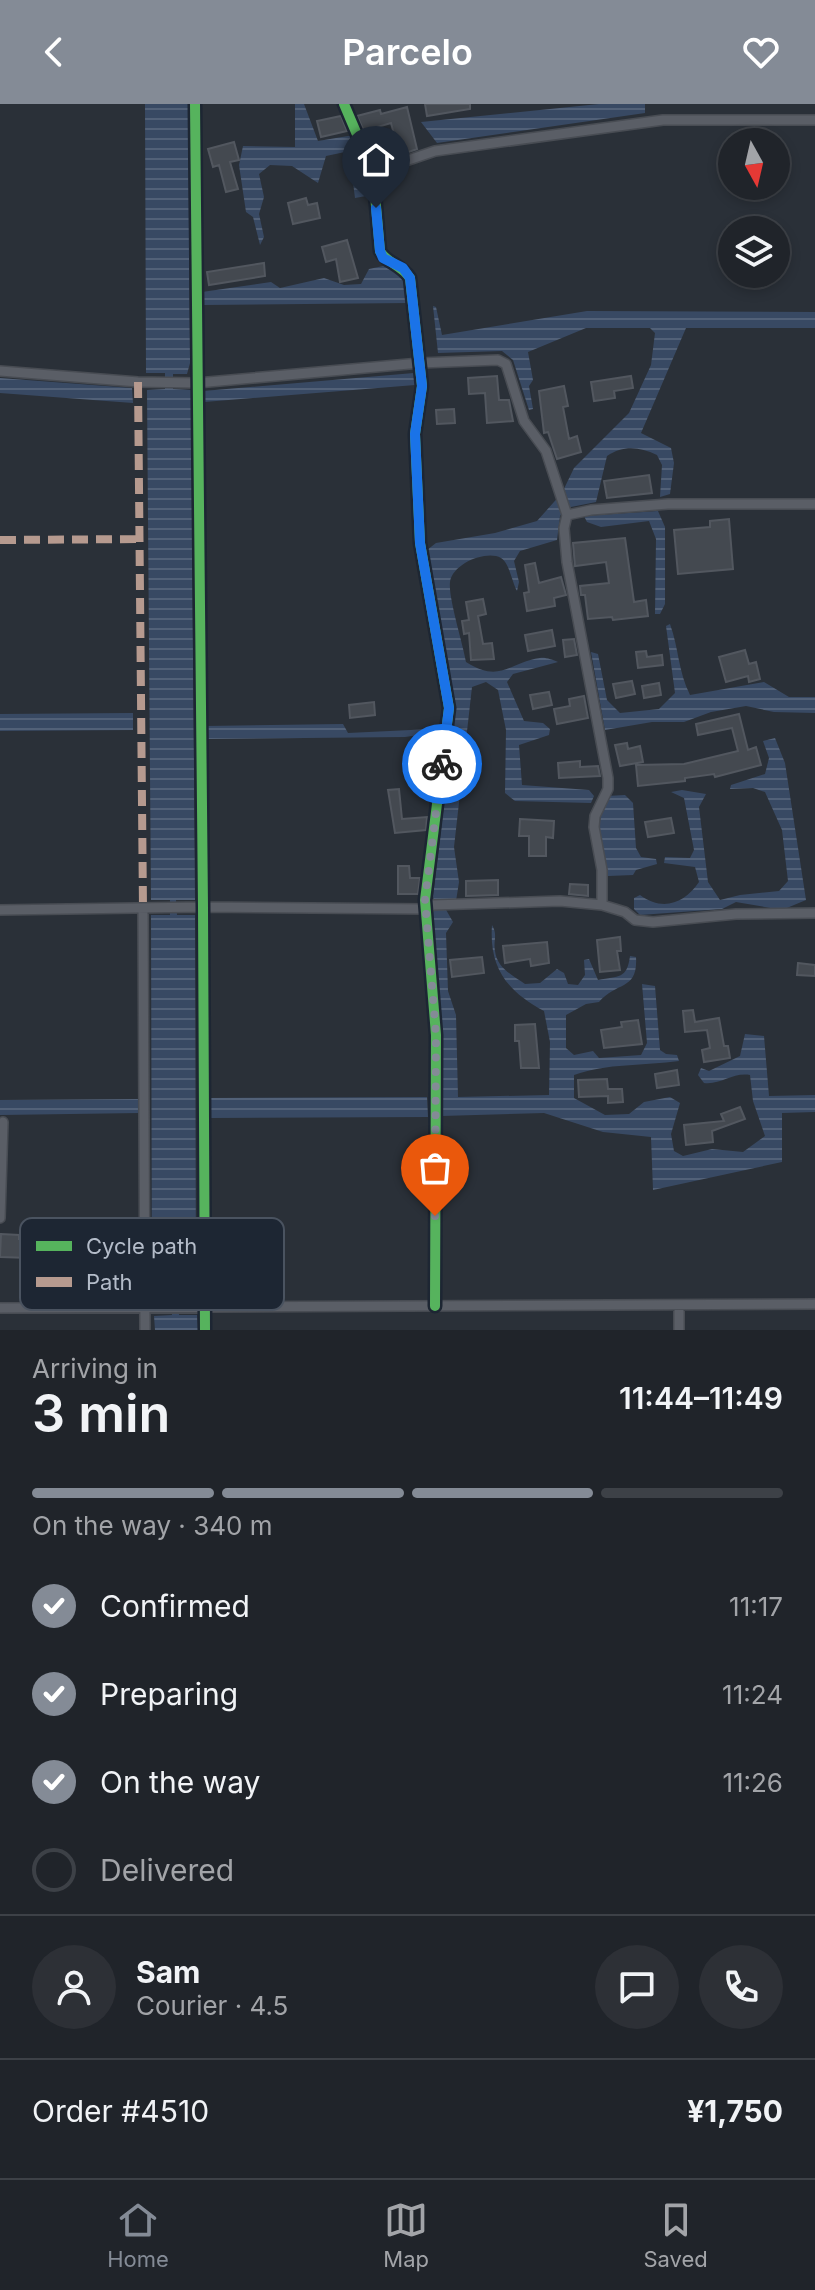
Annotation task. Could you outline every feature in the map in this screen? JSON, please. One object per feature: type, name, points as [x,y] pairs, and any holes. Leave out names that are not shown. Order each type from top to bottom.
[{"type":"street","points":[[195,104],[204,1218]]},
{"type":"street","points":[[344,104],[373,172],[380,251],[383,258],[403,268],[410,278],[420,363],[421,407],[415,434],[420,543],[449,708],[425,900],[430,907],[427,945],[436,1035],[435,1306]]},
{"type":"street","points":[[373,172],[435,151],[663,120],[815,120]]},
{"type":"street","points":[[0,371],[197,383],[420,363],[498,360],[506,364],[524,421],[546,451],[567,515],[564,528],[567,562],[608,778],[608,789],[595,816],[594,827],[602,870],[602,905]]},
{"type":"street","points":[[567,515],[668,504],[815,504]]},
{"type":"street","points":[[0,910],[430,907],[560,901],[602,905],[625,912],[635,920],[653,922],[736,914],[815,913]]},
{"type":"street","points":[[143,908],[144,1218]]},
{"type":"street","points":[[0,1218],[3,1122]]},
{"type":"street","points":[[284,1307],[815,1304]]},
{"type":"street","points":[[679,1305],[679,1330]]},
{"type":"street","points":[[0,1308],[20,1308]]},
{"type":"street","points":[[144,1310],[145,1330]]},
{"type":"street","points":[[204,1310],[205,1330]]},
{"type":"water","points":[[145,104],[188,104],[190,363],[187,374],[173,374],[173,389],[191,390],[195,900],[176,900],[177,915],[195,915],[196,1218],[152,1218],[151,915],[170,915],[170,900],[151,900],[147,390],[165,389],[165,373],[146,373]]},
{"type":"water","points":[[295,104],[304,104],[318,141],[354,135],[364,155],[366,196],[355,198],[350,159],[345,152],[326,156],[318,183],[292,166],[270,165],[259,174],[264,197],[259,214],[264,237],[260,245],[253,217],[246,212],[239,165],[243,146],[295,147]]},
{"type":"water","points":[[599,104],[645,104],[645,113],[437,143],[421,122]]},
{"type":"water","points":[[383,266],[403,279],[408,303],[202,305],[202,292],[271,282],[280,288],[324,278],[344,285],[361,284],[369,269]]},
{"type":"water","points":[[433,306],[436,307],[442,335],[587,311],[815,312],[815,328],[686,328],[641,433],[671,448],[674,463],[670,494],[660,497],[662,465],[657,455],[632,448],[613,452],[607,456],[596,502],[566,508],[560,516],[557,540],[520,551],[514,561],[519,582],[517,591],[506,564],[495,556],[480,557],[464,564],[452,575],[450,582],[466,662],[488,671],[497,671],[540,658],[558,662],[513,674],[507,682],[524,721],[543,723],[550,729],[549,735],[519,745],[522,785],[589,790],[594,796],[591,803],[515,801],[505,793],[506,730],[498,690],[486,682],[472,687],[454,847],[459,882],[456,901],[445,908],[453,922],[446,933],[448,991],[456,1015],[458,1097],[549,1095],[550,1042],[544,1011],[520,995],[503,977],[494,954],[492,925],[496,957],[506,970],[525,984],[540,983],[557,969],[564,973],[568,984],[578,985],[585,975],[584,960],[589,959],[598,980],[617,977],[627,969],[630,956],[636,957],[636,968],[630,981],[599,1002],[586,1004],[566,1015],[566,1048],[574,1055],[593,1051],[599,1058],[641,1055],[647,1043],[642,984],[655,986],[660,1050],[677,1055],[679,1061],[612,1067],[574,1075],[574,1098],[605,1115],[629,1114],[644,1102],[670,1097],[680,1103],[671,1134],[674,1151],[683,1156],[712,1149],[743,1152],[765,1136],[753,1101],[750,1075],[704,1083],[698,1075],[701,1068],[709,1071],[740,1056],[745,1034],[764,1036],[769,1096],[815,1095],[815,1112],[782,1113],[782,1162],[653,1190],[651,1137],[603,1132],[544,1113],[441,1116],[432,913],[435,908],[433,896],[449,764],[453,696],[427,550],[436,543],[495,533],[537,521],[562,493],[574,468],[629,413],[651,365],[655,333],[650,328],[586,328],[528,352],[533,380],[529,386],[533,409],[529,410],[513,360],[502,351],[438,353]]},
{"type":"water","points":[[414,373],[415,385],[204,402],[203,391]]},
{"type":"water","points":[[0,378],[132,388],[133,403],[0,393]]},
{"type":"water","points":[[658,511],[665,527],[665,604],[660,614],[655,614],[656,539],[649,521],[601,527],[587,522],[584,516]]},
{"type":"water","points":[[670,624],[690,695],[764,682],[789,697],[815,697],[815,713],[774,712],[746,706],[711,712],[684,722],[652,722],[605,730],[591,652],[598,654],[607,700],[620,713],[659,709],[675,693],[666,626]]},
{"type":"water","points":[[133,713],[133,730],[0,731],[0,714]]},
{"type":"water","points":[[343,724],[348,733],[432,729],[433,733],[405,737],[206,739],[206,726]]},
{"type":"water","points":[[775,738],[785,763],[806,900],[782,910],[736,902],[722,909],[640,915],[634,909],[634,898],[640,895],[657,903],[673,903],[687,895],[699,882],[695,867],[664,863],[665,857],[690,858],[694,850],[684,798],[671,792],[682,790],[706,794],[699,807],[708,882],[720,900],[779,891],[788,881],[782,830],[765,792],[753,788],[730,789],[731,785],[765,774],[769,758],[763,741]]},
{"type":"water","points":[[625,795],[633,803],[636,848],[641,857],[656,859],[657,864],[636,870],[633,875],[608,876],[600,836],[603,807],[607,796]]},
{"type":"water","points":[[427,1097],[428,1117],[209,1118],[208,1098]]},
{"type":"water","points":[[139,1099],[139,1113],[0,1115],[0,1100]]},
{"type":"water","points":[[172,1310],[179,1310],[179,1315],[197,1315],[198,1330],[155,1330],[154,1316],[172,1315]]},
{"type":"building","points":[[425,104],[470,104],[470,109],[427,116]]},
{"type":"building","points":[[407,107],[417,149],[377,163],[372,149],[396,142],[391,123],[364,131],[357,116]]},
{"type":"building","points":[[341,116],[347,131],[321,137],[317,121]]},
{"type":"building","points":[[234,142],[239,160],[230,162],[238,189],[226,192],[219,165],[213,167],[208,149]]},
{"type":"building","points":[[306,198],[308,205],[317,203],[320,218],[293,224],[288,203]]},
{"type":"building","points":[[347,240],[358,278],[340,282],[336,259],[326,262],[322,247]]},
{"type":"building","points":[[264,263],[265,276],[209,285],[207,272]]},
{"type":"building","points":[[497,376],[499,400],[509,400],[513,421],[487,423],[485,393],[469,394],[468,378]]},
{"type":"building","points":[[631,376],[633,388],[614,391],[615,398],[594,401],[591,382]]},
{"type":"building","points":[[564,386],[568,406],[563,407],[569,439],[577,436],[581,452],[557,459],[548,432],[544,433],[539,391]]},
{"type":"building","points":[[454,409],[455,423],[437,424],[436,410]]},
{"type":"building","points":[[649,475],[652,493],[607,498],[604,481]]},
{"type":"building","points":[[729,519],[733,569],[678,574],[674,530],[710,527],[710,521]]},
{"type":"building","points":[[625,538],[634,602],[646,600],[648,616],[588,619],[585,595],[581,595],[580,586],[609,583],[606,562],[575,566],[573,543]]},
{"type":"building","points":[[535,563],[539,583],[561,577],[566,595],[554,598],[555,606],[527,611],[524,593],[529,592],[525,565]]},
{"type":"building","points":[[483,599],[486,614],[478,616],[483,644],[492,643],[494,659],[471,660],[469,633],[464,634],[462,621],[469,620],[466,602]]},
{"type":"building","points":[[552,630],[555,646],[528,651],[525,635]]},
{"type":"building","points":[[574,639],[577,655],[565,657],[563,640]]},
{"type":"building","points":[[745,650],[749,664],[756,662],[760,679],[749,682],[748,676],[726,682],[719,657]]},
{"type":"building","points":[[646,651],[647,657],[662,655],[663,665],[638,668],[636,652]]},
{"type":"building","points":[[632,681],[635,694],[616,698],[613,684]]},
{"type":"building","points":[[659,683],[661,695],[644,698],[642,686]]},
{"type":"building","points":[[549,692],[552,705],[533,709],[530,695]]},
{"type":"building","points":[[584,696],[588,718],[557,724],[554,709],[570,706],[569,699]]},
{"type":"building","points":[[374,702],[375,715],[350,718],[349,705]]},
{"type":"building","points":[[739,714],[748,750],[756,747],[761,765],[715,777],[714,774],[638,786],[636,765],[684,764],[738,751],[732,728],[698,735],[696,724]]},
{"type":"building","points":[[627,743],[628,749],[640,746],[643,762],[620,766],[615,745]]},
{"type":"building","points":[[580,761],[580,767],[598,766],[600,776],[559,778],[558,763]]},
{"type":"building","points":[[399,789],[402,819],[427,817],[426,830],[395,833],[388,790]]},
{"type":"building","points":[[671,818],[674,833],[648,837],[645,822]]},
{"type":"building","points":[[520,819],[554,821],[553,838],[546,837],[546,856],[529,856],[529,836],[519,836]]},
{"type":"building","points":[[398,866],[409,866],[410,878],[420,878],[418,894],[398,894]]},
{"type":"building","points":[[498,880],[498,895],[466,896],[466,881]]},
{"type":"building","points":[[570,884],[588,885],[588,896],[569,894]]},
{"type":"building","points":[[620,937],[621,951],[617,951],[620,970],[600,972],[597,940]]},
{"type":"building","points":[[547,942],[549,963],[531,966],[530,959],[505,963],[503,946]]},
{"type":"building","points":[[482,957],[484,973],[452,977],[450,960]]},
{"type":"building","points":[[798,963],[815,965],[815,976],[797,975]]},
{"type":"building","points":[[693,1010],[695,1022],[719,1018],[724,1046],[728,1046],[730,1058],[704,1062],[702,1050],[710,1048],[707,1030],[685,1032],[683,1011]]},
{"type":"building","points":[[638,1020],[642,1044],[604,1048],[601,1030],[622,1027],[621,1022]]},
{"type":"building","points":[[535,1024],[539,1068],[521,1068],[515,1025]]},
{"type":"building","points":[[677,1070],[679,1085],[657,1088],[655,1074]]},
{"type":"building","points":[[607,1079],[608,1089],[622,1089],[623,1102],[608,1103],[608,1096],[579,1097],[578,1080]]},
{"type":"building","points":[[740,1107],[745,1119],[712,1131],[713,1142],[686,1145],[684,1125],[724,1121],[721,1114]]},
{"type":"building","points":[[1,1234],[19,1235],[20,1258],[0,1257]]},
{"type":"marked path","points":[[138,382],[143,908]]},
{"type":"marked path","points":[[0,540],[141,539]]},
{"type":"cycle path","points":[[195,104],[204,1218]]},
{"type":"cycle path","points":[[344,104],[373,172],[380,251],[410,278],[422,386],[415,434],[420,543],[449,708],[425,900],[436,1035],[435,1306]]},
{"type":"cycle path","points":[[205,1310],[205,1330]]},
{"type":"way so far","points":[[435,1216],[436,1035],[425,900],[442,764]]},
{"type":"route","points":[[376,208],[378,243],[383,258],[403,268],[410,278],[422,386],[415,434],[420,543],[449,708],[442,764]]}]
